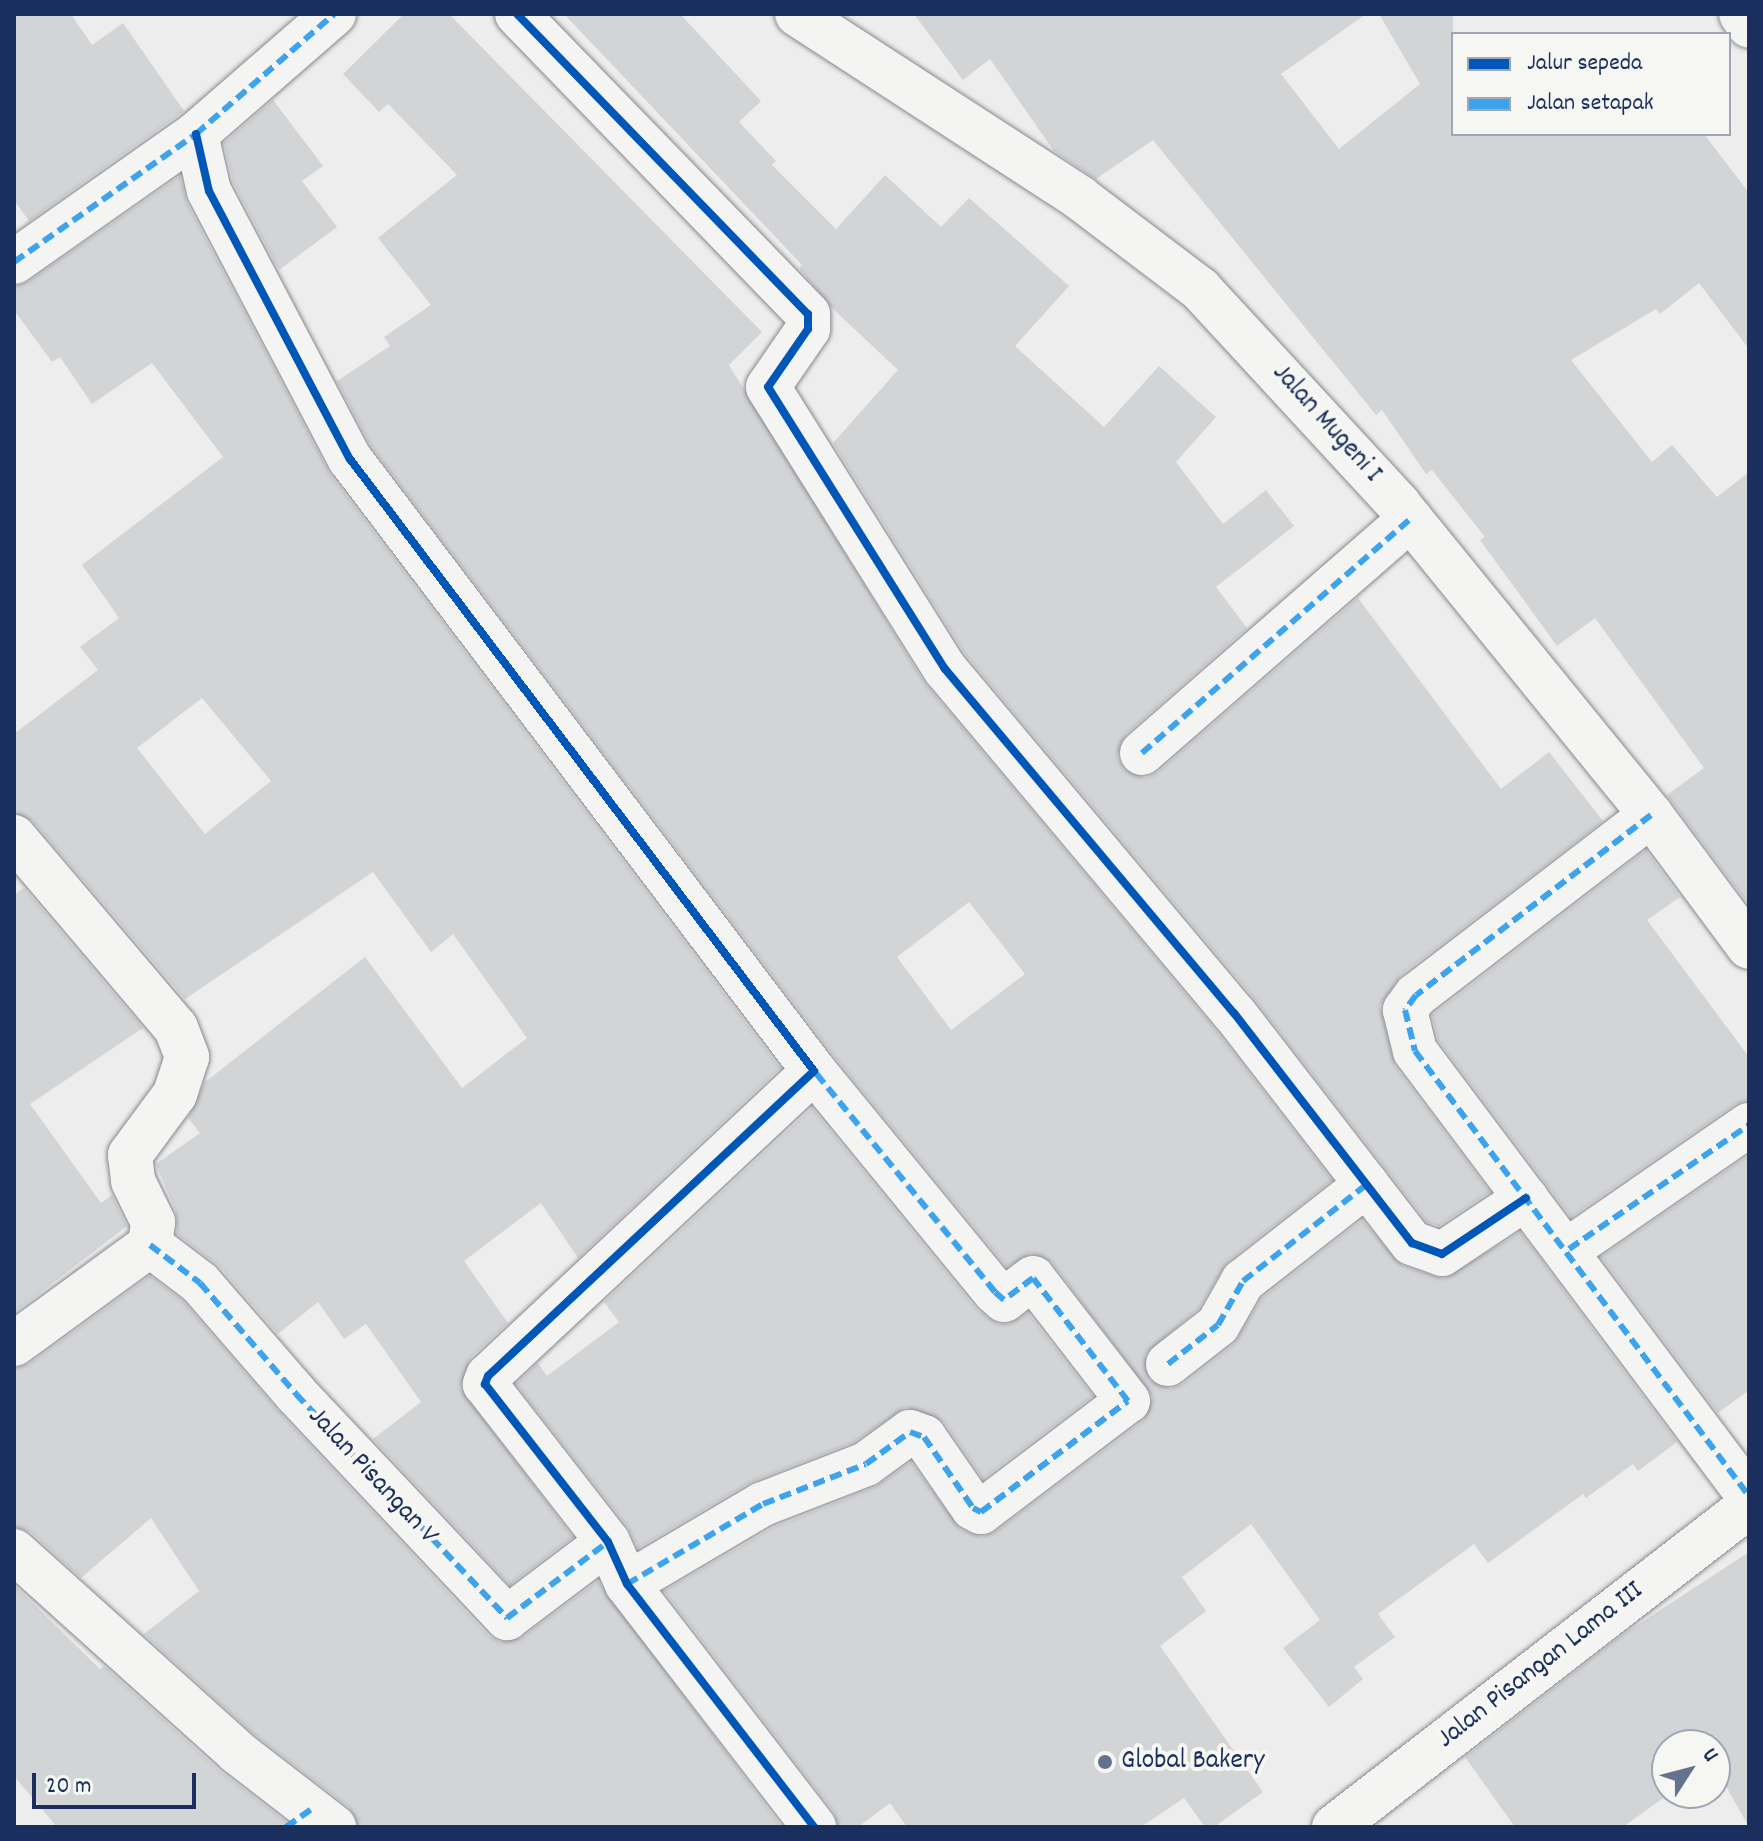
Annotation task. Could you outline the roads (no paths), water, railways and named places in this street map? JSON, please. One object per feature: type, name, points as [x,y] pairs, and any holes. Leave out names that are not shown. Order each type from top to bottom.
[{"type":"street","points":[[14,262],[196,134],[334,14]]},
{"type":"street","points":[[517,14],[808,314],[808,329],[768,387],[945,669],[1234,1013],[1412,1243],[1442,1254],[1526,1198]]},
{"type":"street","name":"Jalan Mugeni I","points":[[797,14],[1080,198],[1200,289],[1410,519],[1651,815],[1749,947]]},
{"type":"street","points":[[1741,14],[1749,26]]},
{"type":"street","points":[[196,134],[209,191],[350,459],[814,1071],[995,1292],[1004,1300],[1033,1278],[1128,1401],[981,1512],[973,1508],[924,1437],[910,1432],[866,1464],[763,1504],[627,1584]]},
{"type":"street","points":[[1142,753],[1410,519]]},
{"type":"street","points":[[1651,815],[1416,995],[1405,1010],[1415,1051],[1526,1198],[1569,1249],[1749,1496]]},
{"type":"street","points":[[14,837],[176,1028],[187,1057],[175,1094],[130,1155],[133,1181],[153,1222],[150,1245],[14,1344]]},
{"type":"street","points":[[814,1071],[488,1376],[490,1393],[608,1542],[627,1584],[814,1827]]},
{"type":"street","points":[[1569,1249],[1749,1125]]},
{"type":"street","points":[[1168,1364],[1218,1325],[1243,1281],[1367,1184]]},
{"type":"street","name":"Jalan Pisangan V","points":[[150,1245],[200,1283],[296,1394],[507,1618],[608,1542]]},
{"type":"street","name":"Jalan Pisangan Lama III","points":[[1334,1827],[1749,1506]]},
{"type":"street","points":[[14,1551],[311,1821]]},
{"type":"place","name":"Global Bakery","points":[[1105,1762]]}]
